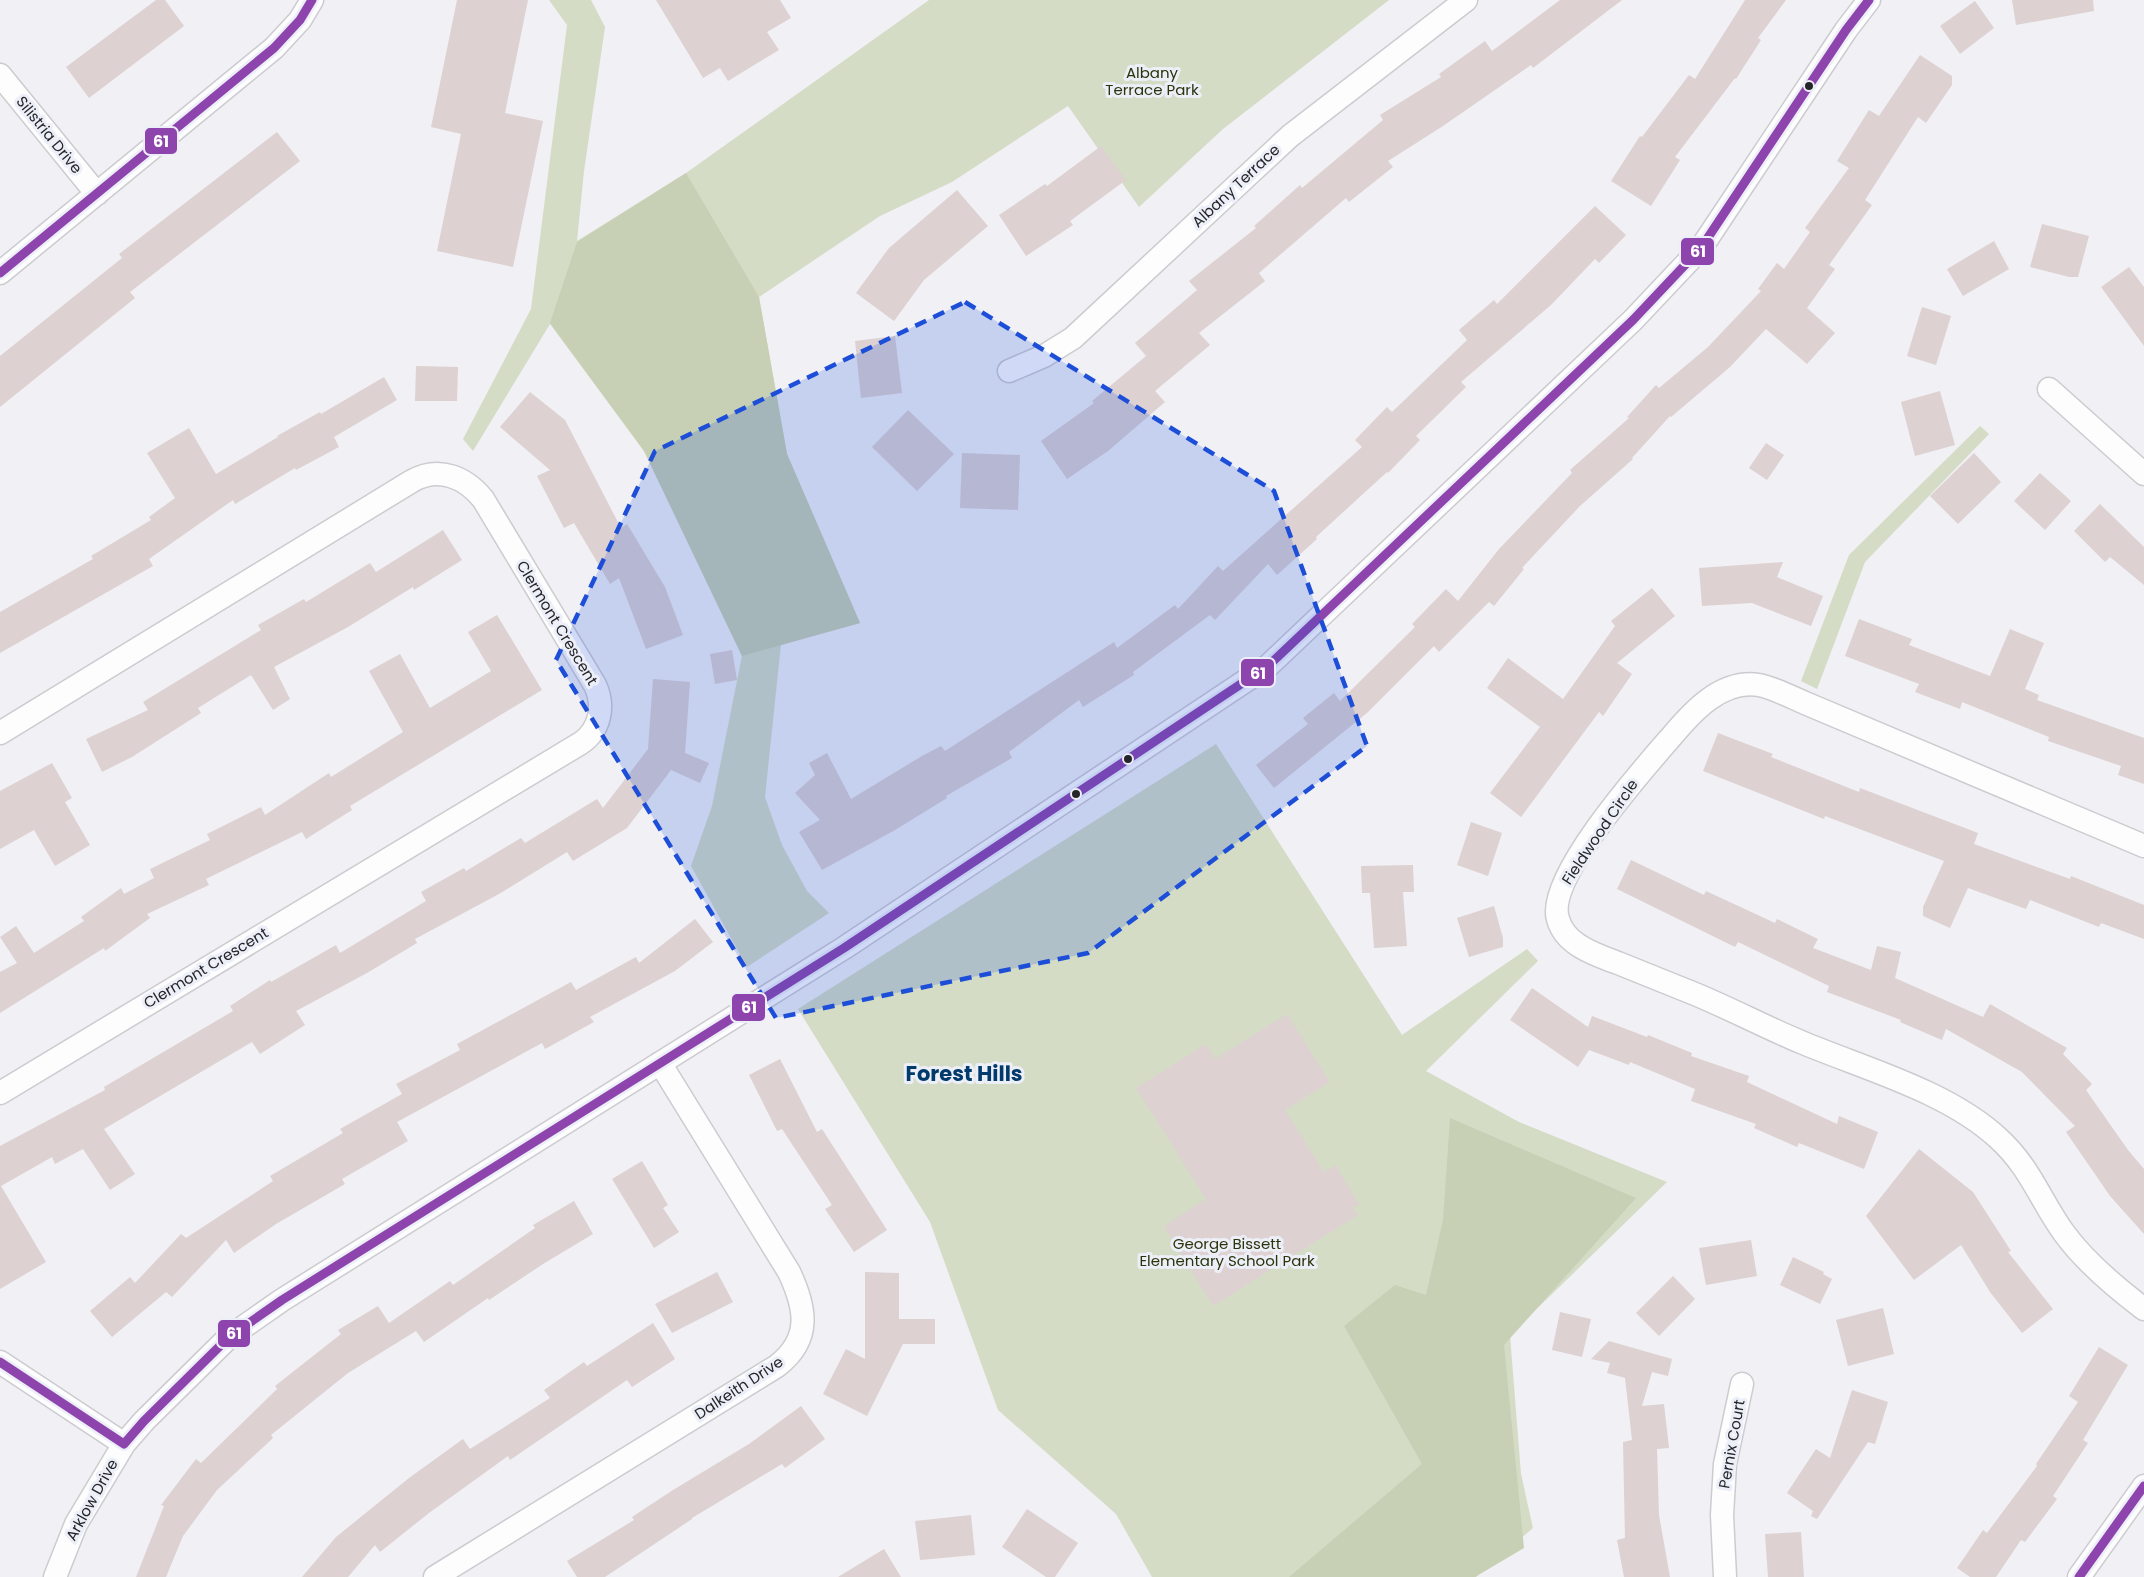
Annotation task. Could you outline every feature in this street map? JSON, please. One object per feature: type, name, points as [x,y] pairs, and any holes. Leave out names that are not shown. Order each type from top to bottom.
[{"type":"street","points":[[0,273],[274,48],[290,32],[312,0]]},
{"type":"street","name":"Albany Terrace","points":[[1009,371],[1044,356],[1073,338],[1290,136],[1466,0]]},
{"type":"street","name":"Arklow Drive","points":[[55,1577],[76,1524],[124,1444],[144,1421],[229,1337],[282,1300],[844,948],[1268,666],[1633,320],[1701,248],[1846,30],[1869,0]]},
{"type":"street","name":"Silistria Drive","points":[[0,75],[97,194]]},
{"type":"street","points":[[2049,389],[2144,474]]},
{"type":"street","name":"Clermont Crescent","points":[[0,733],[412,481],[442,473],[460,479],[477,491],[483,499],[596,685],[601,705],[594,730],[581,743],[0,1093]]},
{"type":"street","name":"Fieldwood Circle","points":[[2144,846],[1805,703],[1761,686],[1747,685],[1718,694],[1699,706],[1622,795],[1568,873],[1556,909],[1559,922],[1569,938],[1589,952],[1702,996],[1799,1042],[1941,1099],[1978,1122],[2015,1155],[2035,1183],[2059,1225],[2079,1251],[2144,1309]]},
{"type":"street","name":"Dalkeith Drive","points":[[435,1577],[777,1366],[794,1350],[801,1333],[802,1302],[789,1272],[660,1063]]},
{"type":"street","points":[[0,1362],[124,1444]]},
{"type":"street","name":"Pernix Court","points":[[1725,1577],[1722,1515],[1725,1464],[1742,1384]]},
{"type":"street","points":[[2079,1577],[2144,1486]]},
{"type":"highlighted area","points":[[965,302],[1274,491],[1367,746],[1088,953],[776,1018],[556,660],[655,451]]},
{"type":"green space","name":"Albany Terrace Park","points":[[549,0],[591,0],[605,27],[584,171],[577,241],[686,173],[929,0],[1389,0],[1223,129],[1139,207],[1068,106],[952,182],[880,216],[759,297],[787,454],[860,623],[781,644],[765,797],[782,845],[807,891],[829,913],[747,967],[691,866],[712,806],[742,656],[644,451],[550,324],[473,451],[463,439],[531,309],[567,25]]},
{"type":"green space","points":[[686,173],[759,297],[787,454],[860,623],[742,656],[644,451],[550,323],[577,242]]},
{"type":"green space","points":[[1980,426],[1989,434],[1865,562],[1817,689],[1801,681],[1849,555]]},
{"type":"green space","name":"George Bissett Elementary School Park","points":[[1216,744],[1402,1035],[1527,949],[1538,961],[1426,1071],[1519,1122],[1667,1182],[1510,1335],[1521,1474],[1533,1528],[1476,1577],[1152,1577],[1116,1514],[998,1410],[930,1222],[798,1009]]},
{"type":"green space","points":[[1450,1118],[1636,1198],[1504,1345],[1524,1548],[1475,1577],[1289,1577],[1422,1464],[1344,1326],[1395,1285],[1426,1295],[1443,1220]]},
{"type":"building","points":[[156,0],[165,0],[184,26],[89,98],[66,67]]},
{"type":"building","points":[[457,0],[528,0],[505,113],[543,121],[513,267],[437,251],[461,134],[431,127]]},
{"type":"building","points":[[656,0],[780,0],[791,18],[767,32],[779,50],[728,81],[720,68],[703,78]]},
{"type":"building","points":[[1560,0],[1622,0],[1533,68],[1531,65],[1388,161],[1393,167],[1349,202],[1346,198],[1259,273],[1265,281],[1199,333],[1210,345],[1155,391],[1165,402],[1108,451],[1067,479],[1041,441],[1094,403],[1092,401],[1146,356],[1135,343],[1197,290],[1189,281],[1256,228],[1254,226],[1300,185],[1302,188],[1383,120],[1380,115],[1441,77],[1439,74],[1485,41],[1492,51]]},
{"type":"building","points":[[1745,0],[1786,0],[1758,38],[1761,40],[1736,79],[1675,157],[1680,160],[1651,206],[1611,181],[1640,136],[1642,137],[1689,75],[1695,79]]},
{"type":"building","points":[[2012,0],[2093,0],[2094,11],[2016,25]]},
{"type":"building","points":[[1975,1],[1994,28],[1960,54],[1940,26]]},
{"type":"building","points":[[1920,55],[1952,76],[1952,85],[1926,123],[1918,117],[1865,200],[1872,205],[1829,265],[1835,269],[1807,308],[1835,333],[1807,364],[1766,329],[1730,367],[1670,416],[1633,459],[1580,506],[1522,568],[1524,569],[1494,606],[1489,602],[1439,652],[1434,646],[1367,713],[1274,788],[1256,765],[1308,724],[1303,718],[1334,693],[1340,701],[1415,627],[1412,624],[1446,589],[1458,601],[1499,549],[1572,473],[1570,470],[1629,418],[1627,417],[1656,385],[1659,388],[1708,347],[1761,291],[1758,289],[1777,263],[1784,269],[1810,232],[1805,228],[1849,168],[1837,161],[1869,110],[1879,116]]},
{"type":"building","points":[[277,132],[300,161],[130,292],[135,298],[0,407],[0,356],[122,258],[119,254]]},
{"type":"building","points":[[1101,146],[1126,180],[1070,221],[1073,225],[1026,256],[999,215],[1045,184],[1047,186]]},
{"type":"building","points":[[957,190],[988,226],[924,280],[894,321],[856,293],[889,248]]},
{"type":"building","points":[[1595,206],[1626,235],[1599,263],[1595,259],[1551,305],[1461,382],[1466,387],[1416,436],[1420,440],[1388,473],[1277,575],[1268,564],[1215,620],[1210,615],[1133,672],[1134,675],[1083,707],[1079,700],[1009,752],[1012,758],[946,796],[947,798],[895,830],[822,870],[799,832],[820,820],[795,793],[815,775],[809,763],[827,753],[851,799],[941,746],[945,751],[1114,642],[1117,648],[1175,605],[1178,609],[1218,566],[1223,571],[1362,447],[1355,440],[1387,407],[1392,412],[1467,340],[1459,330],[1494,300],[1497,304]]},
{"type":"building","points":[[2042,224],[2089,236],[2078,277],[2069,277],[2030,267]]},
{"type":"building","points":[[1994,241],[2009,269],[1963,296],[1947,269]]},
{"type":"building","points":[[2129,267],[2144,287],[2144,346],[2101,287]]},
{"type":"building","points":[[1922,307],[1951,316],[1936,365],[1907,356]]},
{"type":"building","points":[[895,336],[902,393],[861,398],[855,341]]},
{"type":"building","points":[[416,366],[458,367],[457,401],[415,401]]},
{"type":"building","points":[[384,377],[397,400],[334,437],[339,447],[296,470],[295,468],[235,504],[233,500],[149,559],[153,566],[0,653],[0,612],[93,559],[91,556],[151,520],[149,517],[175,498],[147,453],[189,428],[216,474],[277,436],[320,412],[321,414]]},
{"type":"building","points":[[1940,391],[1955,445],[1915,456],[1901,402]]},
{"type":"building","points":[[530,392],[565,420],[621,528],[627,524],[665,587],[683,635],[646,649],[619,578],[610,584],[574,523],[564,528],[537,476],[550,470],[500,427]]},
{"type":"building","points":[[908,410],[954,454],[917,491],[872,447]]},
{"type":"building","points":[[1766,443],[1784,455],[1767,480],[1749,468]]},
{"type":"building","points":[[962,453],[1020,455],[1018,510],[960,508]]},
{"type":"building","points":[[1974,453],[2001,482],[1958,524],[1930,496]]},
{"type":"building","points":[[2040,473],[2071,501],[2045,530],[2014,501]]},
{"type":"building","points":[[2100,504],[2144,547],[2144,585],[2110,557],[2105,562],[2074,531]]},
{"type":"building","points":[[443,530],[462,560],[414,590],[413,587],[348,627],[274,667],[290,699],[273,710],[251,675],[198,708],[201,713],[132,757],[102,772],[86,739],[148,710],[143,702],[261,630],[258,625],[304,599],[306,602],[370,563],[376,572]]},
{"type":"building","points":[[1783,562],[1777,577],[1823,596],[1811,626],[1752,603],[1702,606],[1699,568]]},
{"type":"building","points":[[1652,588],[1675,616],[1617,663],[1632,674],[1603,716],[1599,712],[1521,817],[1490,793],[1540,727],[1487,688],[1508,658],[1563,699],[1615,626],[1611,621]]},
{"type":"building","points":[[497,615],[542,690],[350,806],[352,810],[306,839],[302,832],[206,879],[209,885],[147,914],[150,918],[105,951],[104,948],[0,1013],[0,972],[17,963],[0,937],[16,926],[34,953],[84,921],[81,917],[121,888],[124,894],[154,878],[150,869],[210,840],[207,834],[261,807],[265,815],[329,773],[331,777],[403,732],[369,671],[400,654],[430,708],[491,671],[468,632]]},
{"type":"building","points":[[1859,619],[1912,639],[1909,645],[1990,676],[2010,629],[2044,643],[2025,689],[2039,695],[2037,700],[2144,738],[2144,784],[2118,775],[2121,766],[2048,741],[2049,737],[1962,702],[1960,709],[1915,692],[1919,684],[1845,656]]},
{"type":"building","points":[[732,650],[737,680],[715,684],[710,654]]},
{"type":"building","points":[[653,679],[690,682],[685,753],[709,763],[700,783],[671,770],[627,828],[573,861],[567,852],[499,894],[415,939],[417,943],[367,973],[296,1011],[305,1025],[260,1054],[252,1042],[104,1129],[135,1174],[110,1190],[83,1149],[55,1164],[52,1157],[1,1186],[46,1262],[0,1289],[0,1146],[105,1090],[104,1087],[233,1011],[230,1006],[270,980],[271,982],[336,945],[340,953],[426,901],[421,892],[464,868],[466,871],[521,838],[525,843],[597,799],[603,808],[648,749]]},
{"type":"building","points":[[1718,733],[1773,754],[1771,757],[1859,792],[1860,788],[1978,833],[1974,844],[2070,879],[2071,876],[2144,905],[2144,939],[2101,923],[2099,927],[2030,900],[2026,909],[1968,888],[1950,928],[1923,916],[1923,907],[1944,861],[1825,816],[1824,819],[1703,771]]},
{"type":"building","points":[[52,763],[72,798],[65,802],[90,845],[55,866],[34,830],[0,849],[0,791]]},
{"type":"building","points":[[1471,822],[1502,833],[1488,876],[1457,865]]},
{"type":"building","points":[[1631,860],[1704,895],[1706,891],[1775,923],[1777,919],[1818,939],[1813,948],[1871,970],[1877,946],[1901,952],[1895,978],[1983,1017],[1990,1004],[2067,1048],[2063,1054],[2092,1084],[2086,1090],[2144,1169],[2144,1234],[2110,1196],[2066,1132],[2075,1126],[2022,1072],[1946,1029],[1942,1040],[1900,1022],[1901,1020],[1827,992],[1829,986],[1738,942],[1735,947],[1617,889]]},
{"type":"building","points":[[1413,865],[1414,892],[1403,892],[1407,946],[1374,948],[1370,893],[1362,893],[1361,866]]},
{"type":"building","points":[[1494,906],[1503,938],[1503,947],[1469,957],[1457,918]]},
{"type":"building","points":[[695,919],[713,942],[675,971],[590,1017],[594,1022],[545,1049],[542,1043],[397,1122],[408,1141],[342,1179],[345,1184],[276,1224],[234,1253],[226,1240],[172,1297],[166,1292],[112,1337],[90,1311],[130,1277],[135,1283],[181,1234],[186,1238],[273,1181],[270,1176],[343,1133],[340,1129],[402,1094],[396,1084],[460,1050],[457,1044],[571,982],[576,990],[636,957],[639,963]]},
{"type":"building","points":[[1532,988],[1588,1027],[1592,1016],[1647,1037],[1648,1035],[1692,1053],[1691,1056],[1749,1076],[1747,1082],[1837,1124],[1839,1116],[1878,1132],[1864,1169],[1799,1143],[1797,1147],[1754,1128],[1756,1124],[1691,1101],[1695,1089],[1630,1062],[1629,1065],[1589,1050],[1578,1067],[1510,1020]]},
{"type":"building","points":[[1287,1014],[1330,1082],[1285,1110],[1324,1172],[1335,1165],[1359,1204],[1353,1208],[1358,1215],[1213,1306],[1164,1226],[1206,1199],[1136,1088],[1206,1044],[1215,1059]]},
{"type":"building","points":[[780,1059],[817,1132],[822,1129],[887,1230],[854,1252],[825,1209],[832,1205],[782,1129],[777,1131],[749,1075]]},
{"type":"building","points":[[1919,1149],[1973,1192],[2011,1251],[2008,1252],[2053,1309],[2022,1333],[1990,1292],[1961,1245],[1914,1280],[1866,1216]]},
{"type":"building","points":[[642,1161],[668,1205],[663,1208],[679,1232],[654,1248],[612,1179]]},
{"type":"building","points":[[574,1201],[593,1234],[489,1300],[488,1298],[424,1342],[416,1331],[348,1373],[271,1435],[273,1438],[217,1490],[183,1536],[166,1577],[136,1577],[164,1506],[161,1505],[196,1459],[201,1463],[277,1389],[275,1386],[341,1334],[338,1330],[378,1306],[389,1323],[450,1281],[453,1285],[535,1228],[533,1225]]},
{"type":"building","points":[[1751,1240],[1757,1276],[1706,1285],[1699,1248]]},
{"type":"building","points":[[1793,1257],[1824,1272],[1823,1274],[1832,1279],[1820,1304],[1780,1285]]},
{"type":"building","points":[[717,1272],[733,1302],[672,1333],[655,1304]]},
{"type":"building","points":[[865,1272],[899,1273],[899,1319],[935,1319],[935,1344],[903,1344],[867,1416],[823,1394],[846,1349],[865,1359]]},
{"type":"building","points":[[1673,1276],[1695,1299],[1659,1336],[1636,1313]]},
{"type":"building","points":[[1883,1308],[1894,1354],[1848,1366],[1836,1320]]},
{"type":"building","points":[[1560,1312],[1591,1319],[1582,1357],[1552,1350]]},
{"type":"building","points":[[653,1323],[675,1359],[632,1387],[627,1380],[510,1460],[508,1456],[380,1552],[375,1545],[348,1577],[302,1577],[336,1537],[409,1478],[463,1439],[470,1449],[550,1398],[544,1390],[584,1362],[587,1366]]},
{"type":"building","points":[[1609,1341],[1672,1359],[1668,1376],[1652,1372],[1642,1406],[1664,1404],[1669,1448],[1657,1449],[1659,1515],[1670,1577],[1624,1577],[1617,1540],[1625,1538],[1623,1442],[1632,1440],[1625,1378],[1607,1373],[1610,1363],[1591,1359]]},
{"type":"building","points":[[2099,1347],[2128,1365],[2083,1440],[2088,1443],[2053,1496],[2057,1499],[2025,1542],[2021,1540],[1996,1577],[1970,1577],[1957,1568],[1983,1530],[1987,1533],[2037,1466],[2036,1464],[2078,1402],[2069,1396]]},
{"type":"building","points":[[1852,1390],[1888,1402],[1875,1444],[1868,1442],[1817,1519],[1811,1516],[1813,1511],[1787,1493],[1816,1449],[1830,1458]]},
{"type":"building","points":[[801,1406],[825,1439],[785,1468],[782,1464],[692,1518],[605,1577],[577,1577],[567,1561],[634,1520],[632,1517],[673,1490],[749,1444]]},
{"type":"building","points":[[1027,1509],[1078,1543],[1055,1577],[1046,1577],[1002,1547]]},
{"type":"building","points":[[971,1515],[975,1555],[920,1560],[915,1521]]},
{"type":"building","points":[[1801,1532],[1804,1577],[1768,1577],[1765,1534]]},
{"type":"building","points":[[884,1549],[901,1577],[838,1577]]},
{"type":"transit line","name":"61","points":[[0,273],[274,48],[300,20],[312,0]]},
{"type":"transit line","name":"61","points":[[0,1362],[124,1444],[144,1421],[229,1337],[282,1300],[844,948],[1268,666],[1633,320],[1701,248],[1846,30],[1869,0]]},
{"type":"transit line","name":"61","points":[[2079,1577],[2144,1486]]},
{"type":"district","name":"Forest Hills","points":[[964,1074]]}]
